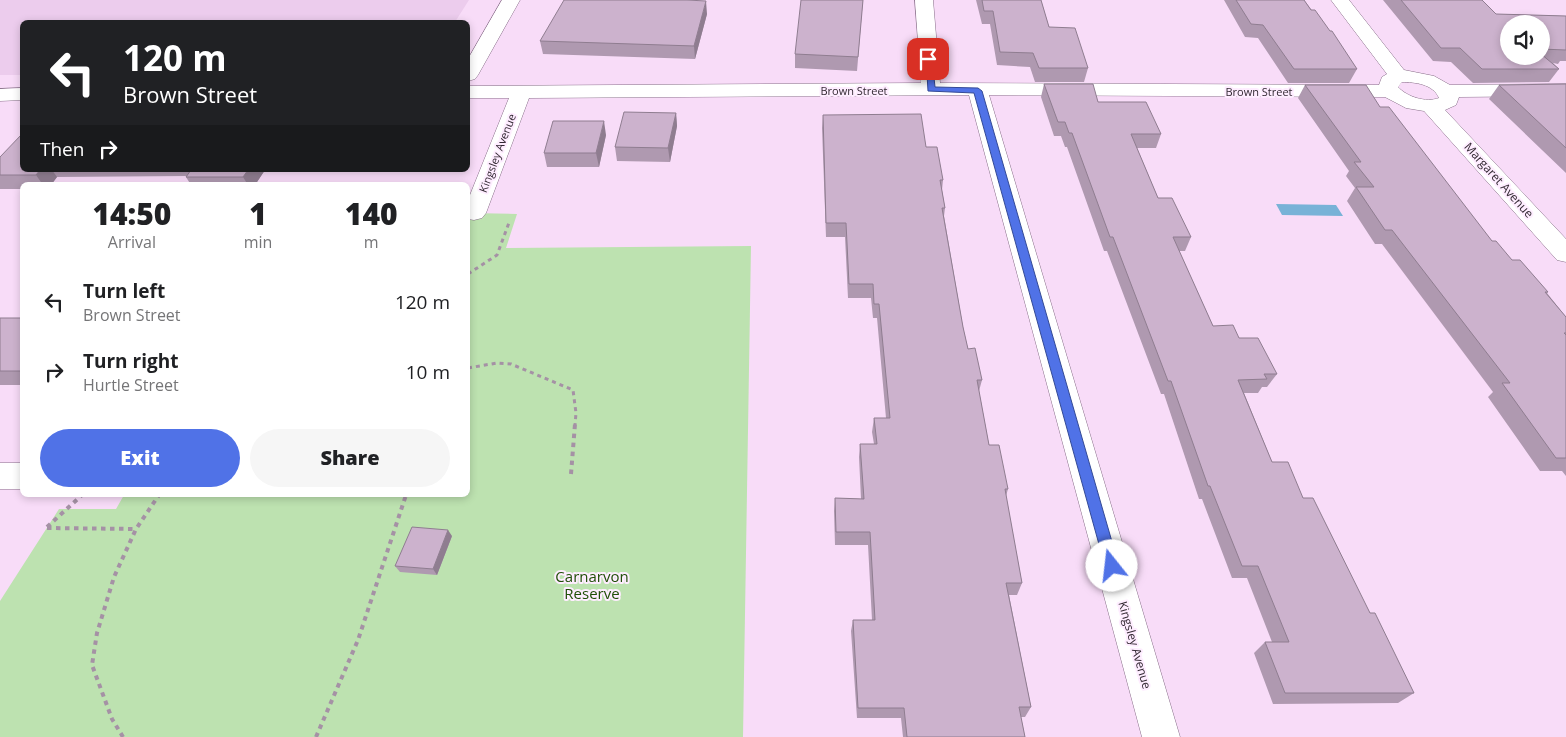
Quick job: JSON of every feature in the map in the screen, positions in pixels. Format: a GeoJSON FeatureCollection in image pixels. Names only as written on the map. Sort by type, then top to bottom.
{"type":"FeatureCollection","features":[{"type":"Feature","properties":{"kind":"street"},"geometry":{"type":"LineString","coordinates":[[470,72],[511,0]]}},
{"type":"Feature","properties":{"kind":"street"},"geometry":{"type":"LineString","coordinates":[[924,0],[931,89]]}},
{"type":"Feature","properties":{"kind":"street"},"geometry":{"type":"LineString","coordinates":[[1340,0],[1403,100],[1430,106],[1444,104],[1449,101],[1450,96],[1446,91]]}},
{"type":"Feature","properties":{"kind":"street","name":"Brown Street"},"geometry":{"type":"LineString","coordinates":[[470,92],[931,89],[978,91],[1394,84],[1413,77],[1429,80],[1446,91]]}},
{"type":"Feature","properties":{"kind":"street"},"geometry":{"type":"LineString","coordinates":[[1446,91],[1566,90]]}},
{"type":"Feature","properties":{"kind":"street","name":"Kingsley Avenue"},"geometry":{"type":"LineString","coordinates":[[978,91],[1161,737]]}},
{"type":"Feature","properties":{"kind":"street","name":"Kingsley Avenue"},"geometry":{"type":"LineString","coordinates":[[474,213],[521,92]]}},
{"type":"Feature","properties":{"kind":"street"},"geometry":{"type":"LineString","coordinates":[[0,95],[20,94]]}},
{"type":"Feature","properties":{"kind":"street","name":"Margaret Avenue"},"geometry":{"type":"LineString","coordinates":[[1430,106],[1566,254]]}},
{"type":"Feature","properties":{"kind":"street"},"geometry":{"type":"LineString","coordinates":[[0,476],[20,476]]}},
{"type":"Feature","properties":{"kind":"path"},"geometry":{"type":"LineString","coordinates":[[470,273],[497,255],[512,214]]}},
{"type":"Feature","properties":{"kind":"path"},"geometry":{"type":"LineString","coordinates":[[470,368],[496,363],[511,364],[573,390],[576,413],[570,474]]}},
{"type":"Feature","properties":{"kind":"path"},"geometry":{"type":"LineString","coordinates":[[80,497],[47,528],[136,530]]}},
{"type":"Feature","properties":{"kind":"path"},"geometry":{"type":"LineString","coordinates":[[122,737],[112,719],[92,665],[97,633],[114,576],[136,530],[158,497]]}},
{"type":"Feature","properties":{"kind":"path"},"geometry":{"type":"LineString","coordinates":[[316,737],[358,640],[405,497]]}},
{"type":"Feature","properties":{"kind":"shaded area"},"geometry":{"type":"Polygon","coordinates":[[[0,0],[469,0],[456,20],[20,20],[20,75],[0,75],[0,0]]]}},
{"type":"Feature","properties":{"kind":"green space","name":"Carnarvon Reserve"},"geometry":{"type":"Polygon","coordinates":[[[470,213],[517,214],[506,248],[751,246],[743,737],[0,737],[0,601],[59,509],[116,509],[123,497],[470,497],[470,213]]]}},
{"type":"Feature","properties":{"kind":"water"},"geometry":{"type":"Polygon","coordinates":[[[1276,204],[1336,205],[1343,216],[1282,215],[1276,204]]]}},
{"type":"Feature","properties":{"kind":"building"},"geometry":{"type":"Polygon","coordinates":[[[564,0],[706,1],[694,46],[540,41],[564,0]]]}},
{"type":"Feature","properties":{"kind":"building"},"geometry":{"type":"Polygon","coordinates":[[[801,0],[863,0],[858,57],[795,54],[801,0]]]}},
{"type":"Feature","properties":{"kind":"building"},"geometry":{"type":"Polygon","coordinates":[[[982,0],[1041,0],[1049,27],[1075,28],[1088,68],[1039,68],[1033,53],[1000,52],[993,11],[984,11],[982,0]]]}},
{"type":"Feature","properties":{"kind":"building"},"geometry":{"type":"Polygon","coordinates":[[[1236,0],[1304,0],[1311,10],[1315,10],[1330,31],[1332,31],[1357,69],[1294,69],[1263,25],[1251,24],[1236,0]]]}},
{"type":"Feature","properties":{"kind":"building"},"geometry":{"type":"Polygon","coordinates":[[[1401,0],[1482,0],[1496,14],[1531,15],[1500,15],[1500,65],[1550,65],[1550,62],[1559,69],[1482,69],[1460,48],[1441,48],[1401,0]]]}},
{"type":"Feature","properties":{"kind":"building"},"geometry":{"type":"Polygon","coordinates":[[[1550,16],[1566,16],[1566,50],[1550,49],[1550,16]]]}},
{"type":"Feature","properties":{"kind":"building"},"geometry":{"type":"Polygon","coordinates":[[[1044,84],[1093,84],[1098,102],[1146,102],[1161,134],[1131,134],[1158,198],[1172,198],[1191,237],[1173,237],[1213,326],[1233,325],[1239,338],[1258,338],[1277,374],[1264,374],[1267,379],[1238,380],[1272,462],[1288,462],[1303,498],[1313,498],[1370,613],[1375,613],[1414,693],[1285,693],[1265,642],[1289,642],[1258,566],[1242,566],[1210,486],[1208,486],[1171,381],[1168,381],[1113,237],[1110,237],[1072,133],[1069,133],[1065,122],[1058,122],[1044,84]]]}},
{"type":"Feature","properties":{"kind":"building"},"geometry":{"type":"Polygon","coordinates":[[[1566,84],[1566,148],[1499,85],[1566,84]]]}},
{"type":"Feature","properties":{"kind":"building"},"geometry":{"type":"Polygon","coordinates":[[[1305,85],[1366,85],[1380,107],[1389,107],[1492,241],[1496,241],[1512,260],[1520,260],[1548,292],[1545,292],[1566,317],[1566,333],[1564,333],[1566,335],[1566,458],[1556,458],[1502,383],[1510,383],[1392,230],[1385,230],[1356,187],[1374,187],[1354,162],[1361,162],[1305,85]]]}},
{"type":"Feature","properties":{"kind":"building"},"geometry":{"type":"Polygon","coordinates":[[[624,112],[676,113],[668,148],[615,147],[624,112]]]}},
{"type":"Feature","properties":{"kind":"building"},"geometry":{"type":"Polygon","coordinates":[[[921,114],[926,147],[937,147],[943,180],[940,180],[945,208],[942,208],[968,349],[975,348],[982,380],[977,380],[989,445],[999,445],[1008,489],[1005,489],[1022,583],[1006,583],[1031,707],[1019,707],[1025,737],[907,737],[904,708],[858,708],[853,620],[875,620],[870,532],[836,532],[835,498],[864,499],[860,444],[877,444],[874,418],[890,418],[879,304],[874,304],[873,284],[849,284],[846,223],[826,223],[823,115],[921,114]]]}},
{"type":"Feature","properties":{"kind":"building"},"geometry":{"type":"Polygon","coordinates":[[[553,121],[604,121],[596,153],[544,153],[553,121]]]}},
{"type":"Feature","properties":{"kind":"building"},"geometry":{"type":"Polygon","coordinates":[[[20,136],[20,172],[38,172],[36,175],[0,175],[0,157],[20,136]]]}},
{"type":"Feature","properties":{"kind":"building"},"geometry":{"type":"Polygon","coordinates":[[[190,172],[247,172],[243,177],[186,177],[190,172]]]}},
{"type":"Feature","properties":{"kind":"building"},"geometry":{"type":"Polygon","coordinates":[[[0,318],[20,318],[20,371],[0,371],[0,318]]]}},
{"type":"Feature","properties":{"kind":"building"},"geometry":{"type":"Polygon","coordinates":[[[412,527],[448,530],[433,569],[395,566],[412,527]]]}},
{"type":"Feature","properties":{"kind":"route"},"geometry":{"type":"LineString","coordinates":[[928,59],[931,89],[978,91],[1112,566]]}}]}
